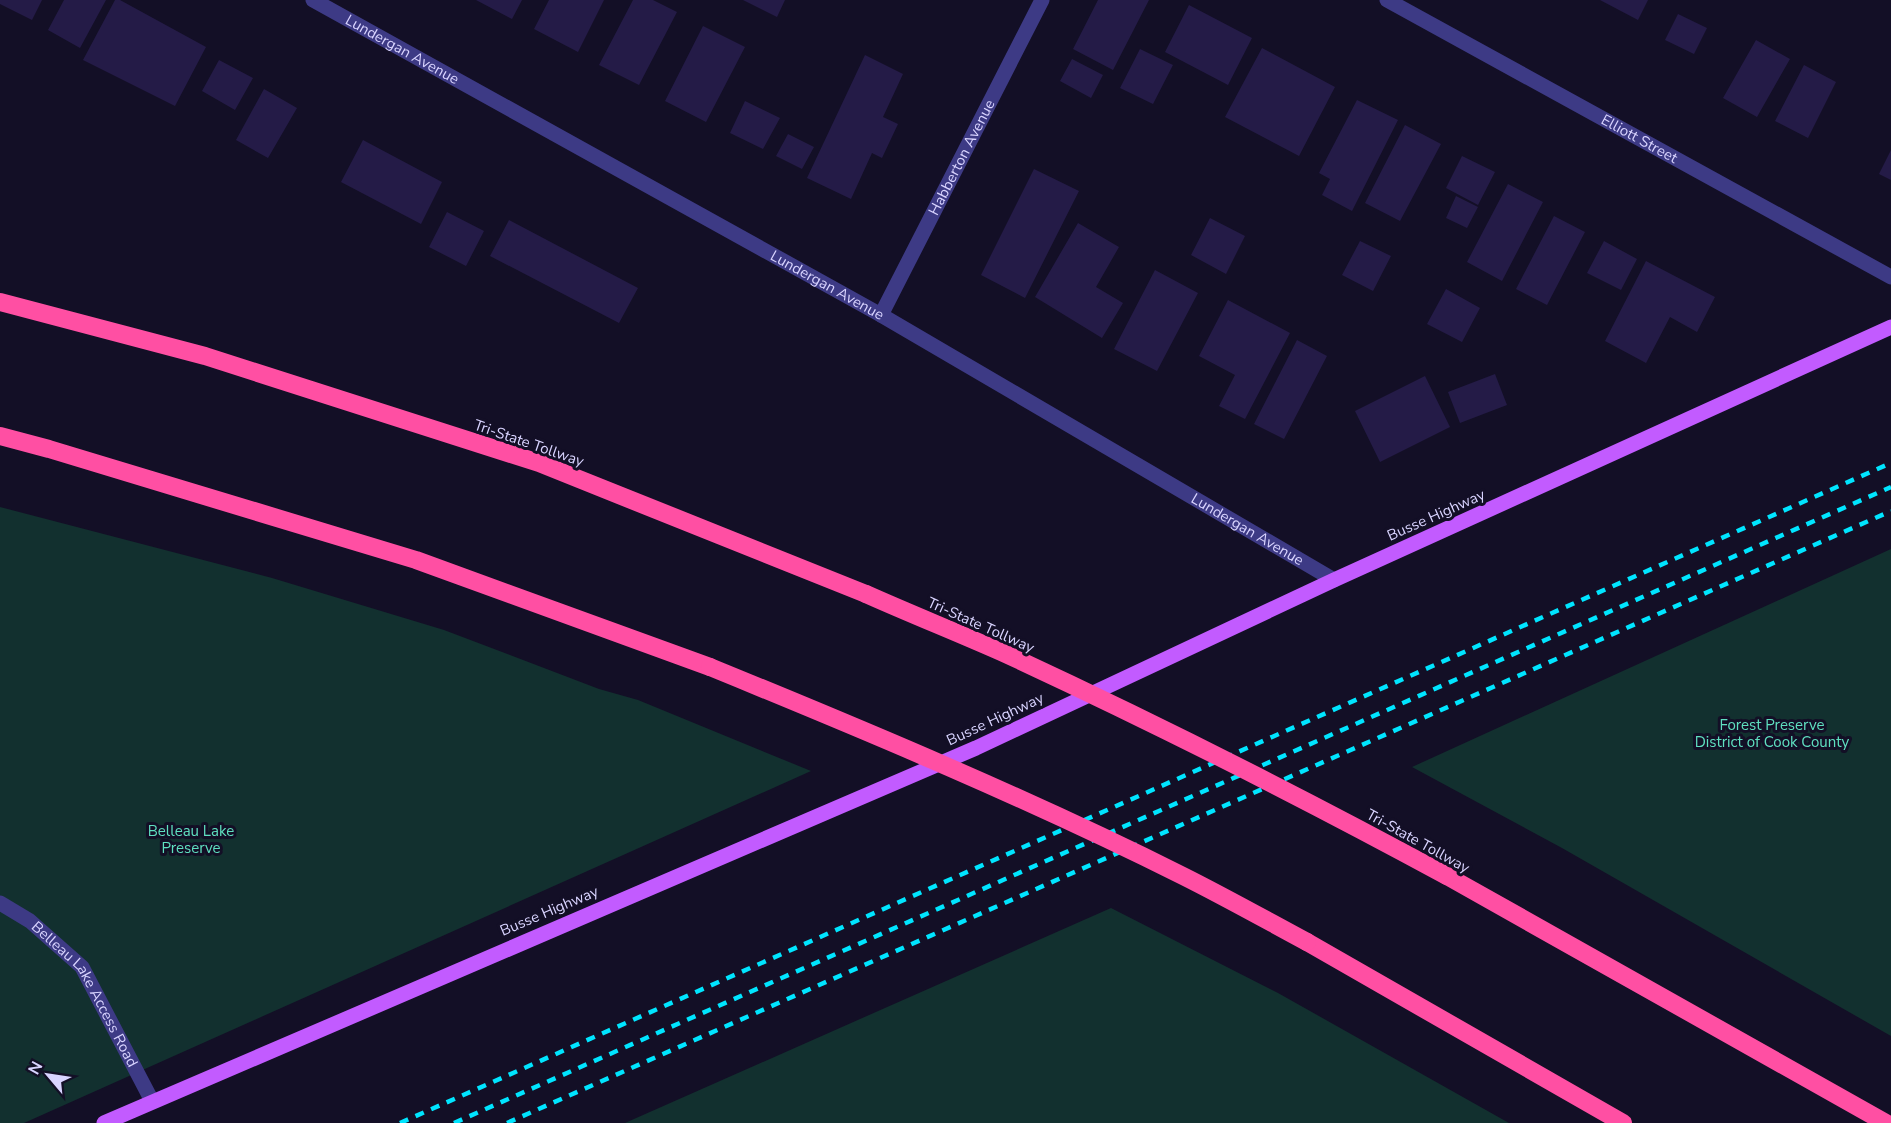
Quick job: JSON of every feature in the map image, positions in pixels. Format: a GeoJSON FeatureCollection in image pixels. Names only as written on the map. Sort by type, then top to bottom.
{"type":"FeatureCollection","features":[{"type":"Feature","properties":{"kind":"highway","name":"Tri-State Tollway"},"geometry":{"type":"LineString","coordinates":[[0,302],[205,356],[539,463],[866,594],[1007,655],[1324,810],[1447,876],[1886,1123]]}},
{"type":"Feature","properties":{"kind":"highway"},"geometry":{"type":"LineString","coordinates":[[0,436],[416,560],[710,667],[848,723],[1183,876],[1307,942],[1623,1123]]}},
{"type":"Feature","properties":{"kind":"main road","name":"Busse Highway"},"geometry":{"type":"LineString","coordinates":[[104,1123],[976,748],[1334,580],[1891,327]]}},
{"type":"Feature","properties":{"kind":"street","name":"Lundergan Avenue"},"geometry":{"type":"LineString","coordinates":[[313,0],[881,315],[1334,580]]}},
{"type":"Feature","properties":{"kind":"street","name":"Habberton Avenue"},"geometry":{"type":"LineString","coordinates":[[881,315],[1042,0]]}},
{"type":"Feature","properties":{"kind":"street","name":"Elliott Street"},"geometry":{"type":"LineString","coordinates":[[1387,0],[1891,277]]}},
{"type":"Feature","properties":{"kind":"street","name":"Belleau Lake Access Road"},"geometry":{"type":"LineString","coordinates":[[0,903],[30,921],[82,967],[152,1101]]}},
{"type":"Feature","properties":{"kind":"green space","name":"Belleau Lake Preserve"},"geometry":{"type":"Polygon","coordinates":[[[0,507],[272,578],[444,630],[599,689],[638,700],[811,771],[24,1123],[0,1123],[0,507]]]}},
{"type":"Feature","properties":{"kind":"green space","name":"Forest Preserve District of Cook County"},"geometry":{"type":"Polygon","coordinates":[[[1891,549],[1891,1036],[1562,848],[1412,767],[1891,549]]]}},
{"type":"Feature","properties":{"kind":"green space"},"geometry":{"type":"Polygon","coordinates":[[[1111,908],[1278,993],[1509,1123],[625,1123],[1111,908]]]}},
{"type":"Feature","properties":{"kind":"building"},"geometry":{"type":"Polygon","coordinates":[[[0,0],[42,0],[32,20],[0,4],[0,0]]]}},
{"type":"Feature","properties":{"kind":"building"},"geometry":{"type":"Polygon","coordinates":[[[64,0],[106,0],[80,48],[48,30],[64,0]]]}},
{"type":"Feature","properties":{"kind":"building"},"geometry":{"type":"Polygon","coordinates":[[[115,0],[120,0],[206,47],[175,106],[83,60],[115,0]]]}},
{"type":"Feature","properties":{"kind":"building"},"geometry":{"type":"Polygon","coordinates":[[[476,0],[522,0],[512,19],[476,0]]]}},
{"type":"Feature","properties":{"kind":"building"},"geometry":{"type":"Polygon","coordinates":[[[549,0],[604,0],[578,52],[534,29],[549,0]]]}},
{"type":"Feature","properties":{"kind":"building"},"geometry":{"type":"Polygon","coordinates":[[[633,0],[653,0],[677,12],[639,85],[599,65],[633,0]]]}},
{"type":"Feature","properties":{"kind":"building"},"geometry":{"type":"Polygon","coordinates":[[[743,0],[785,0],[777,17],[743,0]]]}},
{"type":"Feature","properties":{"kind":"building"},"geometry":{"type":"Polygon","coordinates":[[[1098,0],[1149,0],[1113,70],[1073,49],[1098,0]]]}},
{"type":"Feature","properties":{"kind":"building"},"geometry":{"type":"Polygon","coordinates":[[[1600,0],[1648,0],[1638,20],[1600,0]]]}},
{"type":"Feature","properties":{"kind":"building"},"geometry":{"type":"Polygon","coordinates":[[[1189,5],[1252,38],[1228,85],[1165,52],[1189,5]]]}},
{"type":"Feature","properties":{"kind":"building"},"geometry":{"type":"Polygon","coordinates":[[[1678,14],[1707,28],[1694,54],[1665,40],[1678,14]]]}},
{"type":"Feature","properties":{"kind":"building"},"geometry":{"type":"Polygon","coordinates":[[[703,26],[745,47],[706,122],[665,101],[703,26]]]}},
{"type":"Feature","properties":{"kind":"building"},"geometry":{"type":"Polygon","coordinates":[[[1756,40],[1790,59],[1757,117],[1723,98],[1756,40]]]}},
{"type":"Feature","properties":{"kind":"building"},"geometry":{"type":"Polygon","coordinates":[[[1262,48],[1335,87],[1299,156],[1225,117],[1262,48]]]}},
{"type":"Feature","properties":{"kind":"building"},"geometry":{"type":"Polygon","coordinates":[[[1140,49],[1173,65],[1153,104],[1120,88],[1140,49]]]}},
{"type":"Feature","properties":{"kind":"building"},"geometry":{"type":"Polygon","coordinates":[[[865,55],[903,74],[883,117],[898,124],[882,158],[872,153],[851,199],[807,178],[865,55]]]}},
{"type":"Feature","properties":{"kind":"building"},"geometry":{"type":"Polygon","coordinates":[[[1072,59],[1103,75],[1091,98],[1060,81],[1072,59]]]}},
{"type":"Feature","properties":{"kind":"building"},"geometry":{"type":"Polygon","coordinates":[[[219,60],[253,78],[235,110],[202,91],[219,60]]]}},
{"type":"Feature","properties":{"kind":"building"},"geometry":{"type":"Polygon","coordinates":[[[1804,65],[1836,82],[1808,138],[1775,121],[1804,65]]]}},
{"type":"Feature","properties":{"kind":"building"},"geometry":{"type":"Polygon","coordinates":[[[264,89],[297,108],[268,158],[236,140],[264,89]]]}},
{"type":"Feature","properties":{"kind":"building"},"geometry":{"type":"Polygon","coordinates":[[[1357,100],[1398,120],[1352,211],[1322,195],[1330,179],[1319,173],[1357,100]]]}},
{"type":"Feature","properties":{"kind":"building"},"geometry":{"type":"Polygon","coordinates":[[[745,101],[780,118],[763,149],[730,133],[745,101]]]}},
{"type":"Feature","properties":{"kind":"building"},"geometry":{"type":"Polygon","coordinates":[[[1405,125],[1441,144],[1400,221],[1365,203],[1405,125]]]}},
{"type":"Feature","properties":{"kind":"building"},"geometry":{"type":"Polygon","coordinates":[[[788,134],[814,147],[802,169],[776,156],[788,134]]]}},
{"type":"Feature","properties":{"kind":"building"},"geometry":{"type":"Polygon","coordinates":[[[363,140],[442,182],[421,224],[341,182],[363,140]]]}},
{"type":"Feature","properties":{"kind":"building"},"geometry":{"type":"Polygon","coordinates":[[[1891,150],[1891,180],[1879,174],[1891,150]]]}},
{"type":"Feature","properties":{"kind":"building"},"geometry":{"type":"Polygon","coordinates":[[[1462,156],[1495,172],[1478,205],[1446,188],[1462,156]]]}},
{"type":"Feature","properties":{"kind":"building"},"geometry":{"type":"Polygon","coordinates":[[[1034,169],[1079,191],[1025,298],[981,275],[1034,169]]]}},
{"type":"Feature","properties":{"kind":"building"},"geometry":{"type":"Polygon","coordinates":[[[1508,184],[1543,202],[1502,281],[1467,262],[1508,184]]]}},
{"type":"Feature","properties":{"kind":"building"},"geometry":{"type":"Polygon","coordinates":[[[1456,196],[1478,207],[1467,228],[1446,218],[1456,196]]]}},
{"type":"Feature","properties":{"kind":"building"},"geometry":{"type":"Polygon","coordinates":[[[447,212],[484,231],[466,266],[429,247],[447,212]]]}},
{"type":"Feature","properties":{"kind":"building"},"geometry":{"type":"Polygon","coordinates":[[[1554,216],[1585,232],[1547,305],[1516,289],[1554,216]]]}},
{"type":"Feature","properties":{"kind":"building"},"geometry":{"type":"Polygon","coordinates":[[[1210,218],[1245,236],[1226,274],[1191,255],[1210,218]]]}},
{"type":"Feature","properties":{"kind":"building"},"geometry":{"type":"Polygon","coordinates":[[[509,220],[638,288],[619,323],[490,256],[509,220]]]}},
{"type":"Feature","properties":{"kind":"building"},"geometry":{"type":"Polygon","coordinates":[[[1078,223],[1119,247],[1096,287],[1123,303],[1102,338],[1035,297],[1078,223]]]}},
{"type":"Feature","properties":{"kind":"building"},"geometry":{"type":"Polygon","coordinates":[[[1360,241],[1391,256],[1373,291],[1342,275],[1360,241]]]}},
{"type":"Feature","properties":{"kind":"building"},"geometry":{"type":"Polygon","coordinates":[[[1604,241],[1637,259],[1621,290],[1587,273],[1604,241]]]}},
{"type":"Feature","properties":{"kind":"building"},"geometry":{"type":"Polygon","coordinates":[[[1646,261],[1715,297],[1697,332],[1670,317],[1646,363],[1605,341],[1646,261]]]}},
{"type":"Feature","properties":{"kind":"building"},"geometry":{"type":"Polygon","coordinates":[[[1155,270],[1198,293],[1157,371],[1114,349],[1155,270]]]}},
{"type":"Feature","properties":{"kind":"building"},"geometry":{"type":"Polygon","coordinates":[[[1446,289],[1480,308],[1462,342],[1427,324],[1446,289]]]}},
{"type":"Feature","properties":{"kind":"building"},"geometry":{"type":"Polygon","coordinates":[[[1228,300],[1290,333],[1245,419],[1219,406],[1235,375],[1199,356],[1228,300]]]}},
{"type":"Feature","properties":{"kind":"building"},"geometry":{"type":"Polygon","coordinates":[[[1297,340],[1327,356],[1284,439],[1254,424],[1297,340]]]}},
{"type":"Feature","properties":{"kind":"building"},"geometry":{"type":"Polygon","coordinates":[[[1495,374],[1507,405],[1460,423],[1448,392],[1495,374]]]}},
{"type":"Feature","properties":{"kind":"building"},"geometry":{"type":"Polygon","coordinates":[[[1425,376],[1450,427],[1380,462],[1355,411],[1425,376]]]}},
{"type":"Feature","properties":{"kind":"railway"},"geometry":{"type":"LineString","coordinates":[[400,1123],[1891,463]]}},
{"type":"Feature","properties":{"kind":"railway"},"geometry":{"type":"LineString","coordinates":[[454,1123],[1891,487]]}},
{"type":"Feature","properties":{"kind":"railway"},"geometry":{"type":"LineString","coordinates":[[507,1123],[1891,511]]}}]}
